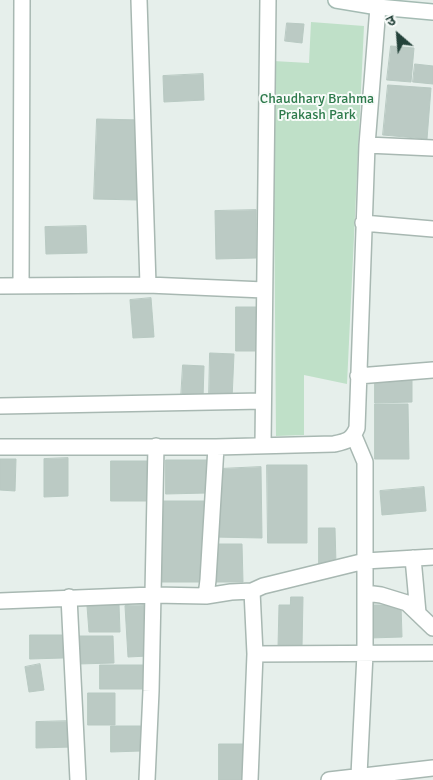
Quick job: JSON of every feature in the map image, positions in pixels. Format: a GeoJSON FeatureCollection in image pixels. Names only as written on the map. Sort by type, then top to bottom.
{"type":"FeatureCollection","features":[{"type":"Feature","properties":{"kind":"street"},"geometry":{"type":"LineString","coordinates":[[21,286],[22,0]]}},
{"type":"Feature","properties":{"kind":"street"},"geometry":{"type":"LineString","coordinates":[[140,0],[148,286]]}},
{"type":"Feature","properties":{"kind":"street"},"geometry":{"type":"LineString","coordinates":[[263,445],[268,0]]}},
{"type":"Feature","properties":{"kind":"street"},"geometry":{"type":"LineString","coordinates":[[336,0],[378,7],[433,12]]}},
{"type":"Feature","properties":{"kind":"street"},"geometry":{"type":"LineString","coordinates":[[0,447],[216,447],[334,444],[346,441],[354,436],[357,428],[366,145],[378,7]]}},
{"type":"Feature","properties":{"kind":"street"},"geometry":{"type":"LineString","coordinates":[[366,145],[433,148]]}},
{"type":"Feature","properties":{"kind":"street"},"geometry":{"type":"LineString","coordinates":[[363,223],[433,229]]}},
{"type":"Feature","properties":{"kind":"street"},"geometry":{"type":"LineString","coordinates":[[0,286],[148,286],[264,290]]}},
{"type":"Feature","properties":{"kind":"street"},"geometry":{"type":"LineString","coordinates":[[358,376],[433,370]]}},
{"type":"Feature","properties":{"kind":"street"},"geometry":{"type":"LineString","coordinates":[[0,406],[263,401]]}},
{"type":"Feature","properties":{"kind":"street"},"geometry":{"type":"LineString","coordinates":[[354,436],[365,462],[365,654],[359,775]]}},
{"type":"Feature","properties":{"kind":"street"},"geometry":{"type":"LineString","coordinates":[[147,780],[151,690],[156,446]]}},
{"type":"Feature","properties":{"kind":"street"},"geometry":{"type":"LineString","coordinates":[[206,596],[216,447]]}},
{"type":"Feature","properties":{"kind":"street"},"geometry":{"type":"LineString","coordinates":[[0,601],[153,595],[206,596],[252,591],[263,586],[365,561],[433,557]]}},
{"type":"Feature","properties":{"kind":"street"},"geometry":{"type":"LineString","coordinates":[[413,558],[418,613]]}},
{"type":"Feature","properties":{"kind":"street"},"geometry":{"type":"LineString","coordinates":[[250,780],[255,654],[252,591]]}},
{"type":"Feature","properties":{"kind":"street"},"geometry":{"type":"LineString","coordinates":[[365,593],[381,595],[407,603],[433,628]]}},
{"type":"Feature","properties":{"kind":"street"},"geometry":{"type":"LineString","coordinates":[[69,598],[78,780]]}},
{"type":"Feature","properties":{"kind":"street"},"geometry":{"type":"LineString","coordinates":[[255,654],[433,653]]}},
{"type":"Feature","properties":{"kind":"street"},"geometry":{"type":"LineString","coordinates":[[329,780],[359,775],[433,768]]}},
{"type":"Feature","properties":{"kind":"green space","name":"Chaudhary Brahma Prakash Park"},"geometry":{"type":"Polygon","coordinates":[[[311,22],[364,26],[347,384],[304,375],[304,435],[276,436],[273,61],[309,63],[311,22]]]}},
{"type":"Feature","properties":{"kind":"building"},"geometry":{"type":"Polygon","coordinates":[[[287,23],[304,24],[302,43],[285,41],[287,23]]]}},
{"type":"Feature","properties":{"kind":"building"},"geometry":{"type":"Polygon","coordinates":[[[391,46],[414,48],[411,82],[387,80],[391,46]]]}},
{"type":"Feature","properties":{"kind":"building"},"geometry":{"type":"Polygon","coordinates":[[[415,64],[433,66],[433,84],[413,82],[415,64]]]}},
{"type":"Feature","properties":{"kind":"building"},"geometry":{"type":"Polygon","coordinates":[[[203,74],[204,100],[164,102],[163,76],[203,74]]]}},
{"type":"Feature","properties":{"kind":"building"},"geometry":{"type":"Polygon","coordinates":[[[388,85],[431,88],[427,139],[383,135],[388,85]]]}},
{"type":"Feature","properties":{"kind":"building"},"geometry":{"type":"Polygon","coordinates":[[[97,119],[141,120],[138,200],[94,199],[97,119]]]}},
{"type":"Feature","properties":{"kind":"building"},"geometry":{"type":"Polygon","coordinates":[[[256,210],[256,258],[216,259],[215,211],[256,210]]]}},
{"type":"Feature","properties":{"kind":"building"},"geometry":{"type":"Polygon","coordinates":[[[86,226],[87,253],[46,254],[45,227],[86,226]]]}},
{"type":"Feature","properties":{"kind":"building"},"geometry":{"type":"Polygon","coordinates":[[[151,298],[154,337],[133,338],[130,300],[151,298]]]}},
{"type":"Feature","properties":{"kind":"building"},"geometry":{"type":"Polygon","coordinates":[[[236,307],[263,307],[264,351],[236,351],[236,307]]]}},
{"type":"Feature","properties":{"kind":"building"},"geometry":{"type":"Polygon","coordinates":[[[210,353],[234,354],[232,399],[209,398],[210,353]]]}},
{"type":"Feature","properties":{"kind":"building"},"geometry":{"type":"Polygon","coordinates":[[[183,365],[204,366],[203,399],[181,399],[183,365]]]}},
{"type":"Feature","properties":{"kind":"building"},"geometry":{"type":"Polygon","coordinates":[[[375,375],[412,375],[412,402],[375,403],[375,375]]]}},
{"type":"Feature","properties":{"kind":"building"},"geometry":{"type":"Polygon","coordinates":[[[375,404],[408,404],[409,459],[375,459],[375,404]]]}},
{"type":"Feature","properties":{"kind":"building"},"geometry":{"type":"Polygon","coordinates":[[[68,458],[68,496],[44,497],[44,459],[68,458]]]}},
{"type":"Feature","properties":{"kind":"building"},"geometry":{"type":"Polygon","coordinates":[[[0,459],[16,459],[15,491],[0,490],[0,459]]]}},
{"type":"Feature","properties":{"kind":"building"},"geometry":{"type":"Polygon","coordinates":[[[166,460],[207,460],[207,493],[166,494],[166,460]]]}},
{"type":"Feature","properties":{"kind":"building"},"geometry":{"type":"Polygon","coordinates":[[[111,461],[149,461],[149,501],[111,501],[111,461]]]}},
{"type":"Feature","properties":{"kind":"building"},"geometry":{"type":"Polygon","coordinates":[[[267,465],[307,465],[307,543],[268,543],[267,465]]]}},
{"type":"Feature","properties":{"kind":"building"},"geometry":{"type":"Polygon","coordinates":[[[261,467],[262,538],[214,537],[219,469],[261,467]]]}},
{"type":"Feature","properties":{"kind":"building"},"geometry":{"type":"Polygon","coordinates":[[[424,487],[426,511],[382,515],[380,491],[424,487]]]}},
{"type":"Feature","properties":{"kind":"building"},"geometry":{"type":"Polygon","coordinates":[[[160,501],[205,501],[205,582],[161,582],[160,501]]]}},
{"type":"Feature","properties":{"kind":"building"},"geometry":{"type":"Polygon","coordinates":[[[319,528],[335,528],[336,564],[319,565],[319,528]]]}},
{"type":"Feature","properties":{"kind":"building"},"geometry":{"type":"Polygon","coordinates":[[[211,544],[242,544],[243,582],[211,582],[211,544]]]}},
{"type":"Feature","properties":{"kind":"building"},"geometry":{"type":"Polygon","coordinates":[[[291,597],[303,597],[302,647],[278,647],[279,605],[290,605],[291,597]]]}},
{"type":"Feature","properties":{"kind":"building"},"geometry":{"type":"Polygon","coordinates":[[[119,604],[120,632],[89,632],[87,606],[119,604]]]}},
{"type":"Feature","properties":{"kind":"building"},"geometry":{"type":"Polygon","coordinates":[[[145,605],[148,656],[128,657],[125,606],[145,605]]]}},
{"type":"Feature","properties":{"kind":"building"},"geometry":{"type":"Polygon","coordinates":[[[369,605],[401,605],[402,637],[370,638],[369,605]]]}},
{"type":"Feature","properties":{"kind":"building"},"geometry":{"type":"Polygon","coordinates":[[[30,635],[63,635],[63,658],[30,659],[30,635]]]}},
{"type":"Feature","properties":{"kind":"building"},"geometry":{"type":"Polygon","coordinates":[[[78,636],[113,636],[114,663],[78,664],[78,636]]]}},
{"type":"Feature","properties":{"kind":"building"},"geometry":{"type":"Polygon","coordinates":[[[40,664],[44,690],[29,692],[25,667],[40,664]]]}},
{"type":"Feature","properties":{"kind":"building"},"geometry":{"type":"Polygon","coordinates":[[[100,665],[146,665],[146,689],[100,689],[100,665]]]}},
{"type":"Feature","properties":{"kind":"building"},"geometry":{"type":"Polygon","coordinates":[[[88,693],[115,693],[115,725],[88,725],[88,693]]]}},
{"type":"Feature","properties":{"kind":"building"},"geometry":{"type":"Polygon","coordinates":[[[72,721],[72,747],[36,748],[36,722],[72,721]]]}},
{"type":"Feature","properties":{"kind":"building"},"geometry":{"type":"Polygon","coordinates":[[[111,726],[141,726],[141,751],[111,752],[111,726]]]}},
{"type":"Feature","properties":{"kind":"building"},"geometry":{"type":"Polygon","coordinates":[[[219,744],[247,744],[246,780],[219,780],[219,744]]]}}]}
